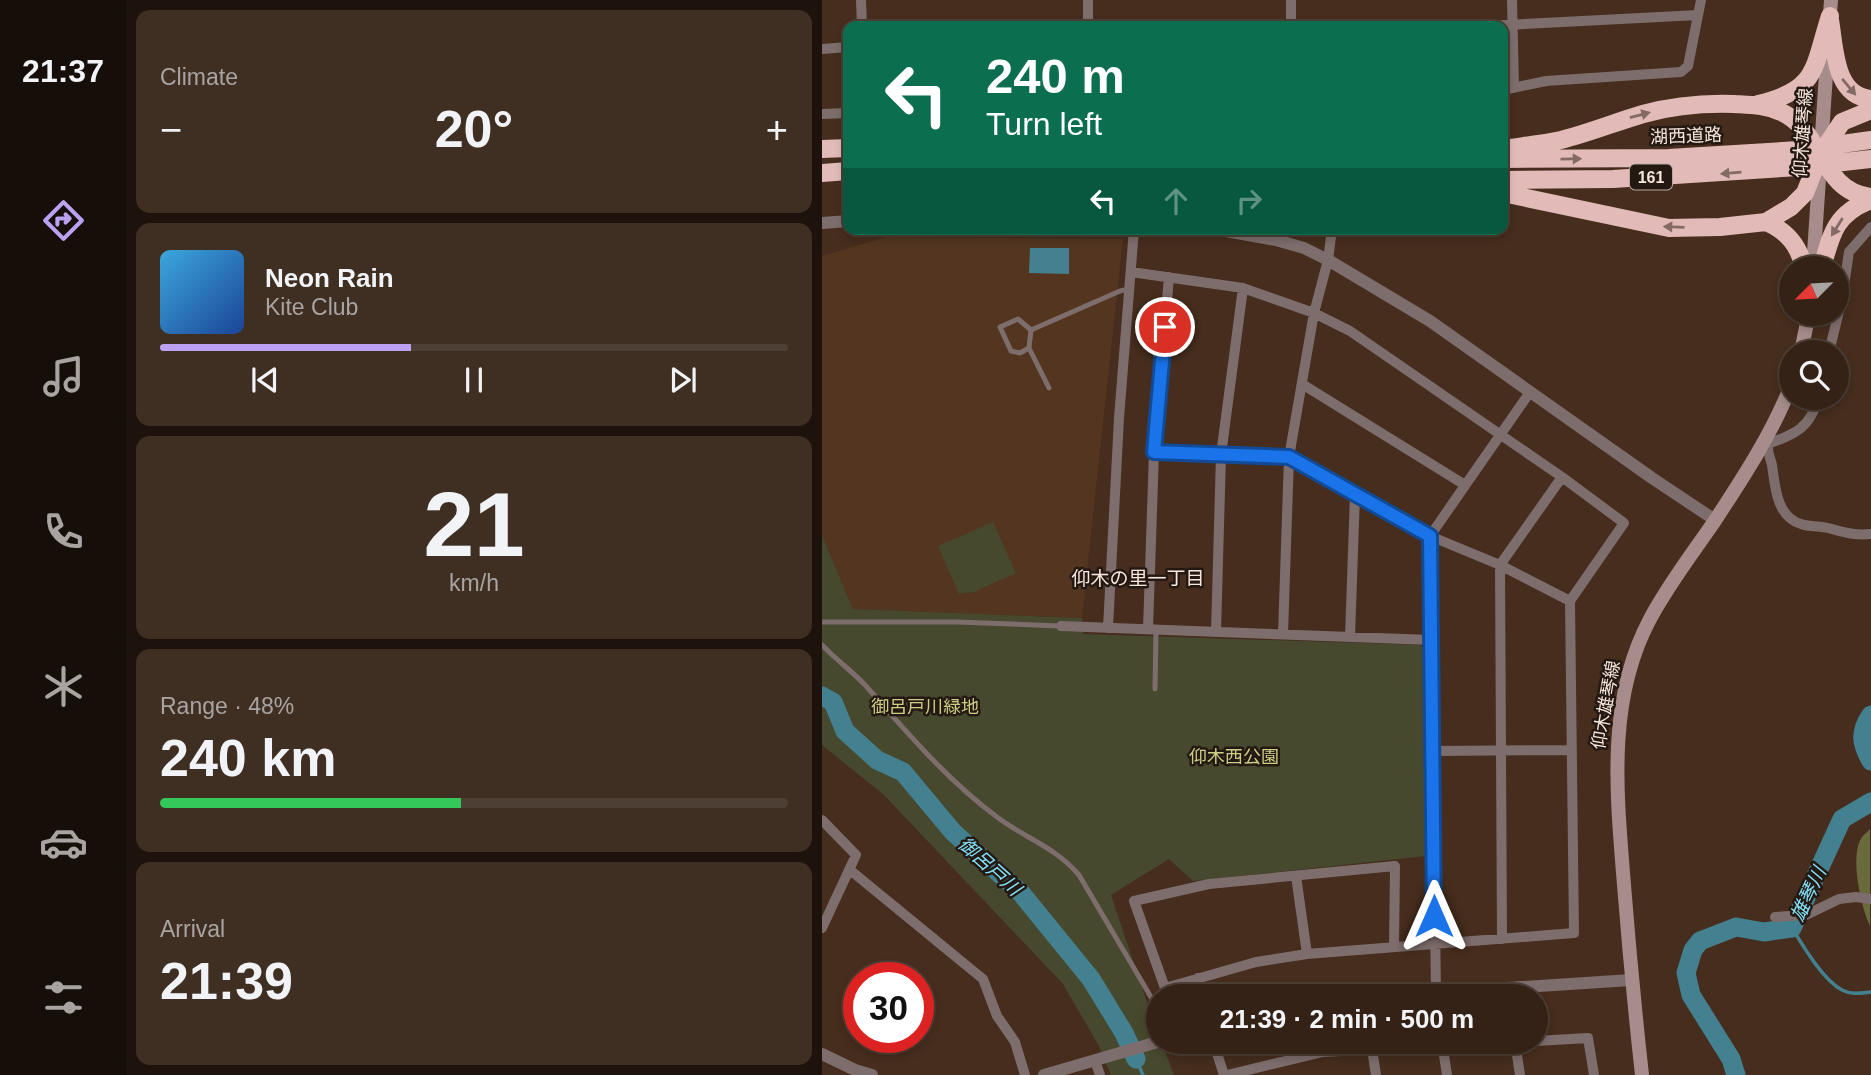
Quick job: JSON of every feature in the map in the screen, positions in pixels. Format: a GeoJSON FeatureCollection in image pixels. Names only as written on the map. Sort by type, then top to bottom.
{"type":"FeatureCollection","features":[{"type":"Feature","properties":{"kind":"highway"},"geometry":{"type":"LineString","coordinates":[[1830,8],[1837,62],[1845,86],[1852,94],[1870,99]]}},
{"type":"Feature","properties":{"kind":"highway"},"geometry":{"type":"LineString","coordinates":[[1755,105],[1787,96],[1807,81],[1830,8]]}},
{"type":"Feature","properties":{"kind":"highway"},"geometry":{"type":"LineString","coordinates":[[1508,148],[1562,140],[1660,111],[1715,103],[1755,105],[1784,113],[1794,120],[1806,131],[1833,177],[1844,188],[1870,198]]}},
{"type":"Feature","properties":{"kind":"highway"},"geometry":{"type":"LineString","coordinates":[[1508,194],[1669,228],[1720,227],[1766,222],[1786,211],[1801,198],[1809,187],[1820,155],[1842,122],[1870,110]]}},
{"type":"Feature","properties":{"kind":"highway","name":"湖西道路"},"geometry":{"type":"LineString","coordinates":[[1508,180],[1613,179],[1799,159],[1870,140]]}},
{"type":"Feature","properties":{"kind":"highway"},"geometry":{"type":"LineString","coordinates":[[822,149],[843,148]]}},
{"type":"Feature","properties":{"kind":"highway","name":"湖西道路"},"geometry":{"type":"LineString","coordinates":[[1508,159],[1870,159]]}},
{"type":"Feature","properties":{"kind":"highway"},"geometry":{"type":"LineString","coordinates":[[822,173],[843,171]]}},
{"type":"Feature","properties":{"kind":"highway"},"geometry":{"type":"LineString","coordinates":[[1825,256],[1837,223],[1849,211],[1870,198]]}},
{"type":"Feature","properties":{"kind":"highway"},"geometry":{"type":"LineString","coordinates":[[1766,222],[1780,229],[1793,241],[1800,256]]}},
{"type":"Feature","properties":{"kind":"main road","name":"仰木雄琴線"},"geometry":{"type":"LineString","coordinates":[[1814,256],[1830,8]]}},
{"type":"Feature","properties":{"kind":"main road","name":"仰木雄琴線"},"geometry":{"type":"LineString","coordinates":[[1642,1075],[1631,980],[1616,760],[1619,720],[1636,649],[1649,621],[1667,589],[1766,443],[1781,410]]}},
{"type":"Feature","properties":{"kind":"street"},"geometry":{"type":"LineString","coordinates":[[861,0],[862,21]]}},
{"type":"Feature","properties":{"kind":"street"},"geometry":{"type":"LineString","coordinates":[[1088,0],[1088,21]]}},
{"type":"Feature","properties":{"kind":"street"},"geometry":{"type":"LineString","coordinates":[[1291,0],[1291,21]]}},
{"type":"Feature","properties":{"kind":"street"},"geometry":{"type":"LineString","coordinates":[[1512,0],[1514,88]]}},
{"type":"Feature","properties":{"kind":"street"},"geometry":{"type":"LineString","coordinates":[[1508,89],[1546,81],[1681,72],[1688,66],[1701,0]]}},
{"type":"Feature","properties":{"kind":"street"},"geometry":{"type":"LineString","coordinates":[[1508,25],[1698,15]]}},
{"type":"Feature","properties":{"kind":"street"},"geometry":{"type":"LineString","coordinates":[[822,48],[843,47]]}},
{"type":"Feature","properties":{"kind":"street"},"geometry":{"type":"LineString","coordinates":[[822,114],[843,113]]}},
{"type":"Feature","properties":{"kind":"street"},"geometry":{"type":"LineString","coordinates":[[822,223],[843,221]]}},
{"type":"Feature","properties":{"kind":"street"},"geometry":{"type":"LineString","coordinates":[[1832,340],[1849,252],[1870,227]]}},
{"type":"Feature","properties":{"kind":"street"},"geometry":{"type":"LineString","coordinates":[[1108,628],[1118,418],[1134,235]]}},
{"type":"Feature","properties":{"kind":"street"},"geometry":{"type":"LineString","coordinates":[[1248,235],[1304,248],[1430,321],[1715,520]]}},
{"type":"Feature","properties":{"kind":"street"},"geometry":{"type":"LineString","coordinates":[[1283,634],[1289,457],[1314,313],[1328,260],[1331,235]]}},
{"type":"Feature","properties":{"kind":"street"},"geometry":{"type":"LineString","coordinates":[[1131,272],[1243,288],[1314,313],[1350,331],[1624,523],[1570,601],[1574,933],[1307,954],[1255,962],[1165,988],[1134,901],[1209,884],[1395,866],[1394,947]]}},
{"type":"Feature","properties":{"kind":"street"},"geometry":{"type":"LineString","coordinates":[[1152,629],[1154,452],[1169,277]]}},
{"type":"Feature","properties":{"kind":"street"},"geometry":{"type":"LineString","coordinates":[[1216,632],[1221,455],[1243,288]]}},
{"type":"Feature","properties":{"kind":"street"},"geometry":{"type":"LineString","coordinates":[[1302,384],[1465,485]]}},
{"type":"Feature","properties":{"kind":"street"},"geometry":{"type":"LineString","coordinates":[[1436,984],[1430,536],[1530,392]]}},
{"type":"Feature","properties":{"kind":"street"},"geometry":{"type":"LineString","coordinates":[[1813,410],[1808,422],[1796,433],[1766,443],[1777,497],[1787,515],[1800,524],[1822,526],[1855,536],[1870,534]]}},
{"type":"Feature","properties":{"kind":"street"},"geometry":{"type":"LineString","coordinates":[[1154,452],[1289,457],[1430,536],[1500,565],[1570,601]]}},
{"type":"Feature","properties":{"kind":"street"},"geometry":{"type":"LineString","coordinates":[[1502,939],[1500,565],[1562,477]]}},
{"type":"Feature","properties":{"kind":"street"},"geometry":{"type":"LineString","coordinates":[[1349,637],[1355,494]]}},
{"type":"Feature","properties":{"kind":"street"},"geometry":{"type":"LineString","coordinates":[[1061,626],[1431,640]]}},
{"type":"Feature","properties":{"kind":"street"},"geometry":{"type":"LineString","coordinates":[[1433,751],[1572,750]]}},
{"type":"Feature","properties":{"kind":"street"},"geometry":{"type":"LineString","coordinates":[[822,820],[856,855],[822,929]]}},
{"type":"Feature","properties":{"kind":"street"},"geometry":{"type":"LineString","coordinates":[[850,870],[983,979],[997,1016],[1015,1042],[1025,1075]]}},
{"type":"Feature","properties":{"kind":"street"},"geometry":{"type":"LineString","coordinates":[[1296,876],[1307,954]]}},
{"type":"Feature","properties":{"kind":"street"},"geometry":{"type":"LineString","coordinates":[[1775,917],[1806,915],[1839,899],[1870,899]]}},
{"type":"Feature","properties":{"kind":"street"},"geometry":{"type":"LineString","coordinates":[[1198,978],[1199,984]]}},
{"type":"Feature","properties":{"kind":"street"},"geometry":{"type":"LineString","coordinates":[[1548,986],[1631,980]]}},
{"type":"Feature","properties":{"kind":"street"},"geometry":{"type":"LineString","coordinates":[[1548,1040],[1588,1038],[1594,1075]]}},
{"type":"Feature","properties":{"kind":"street"},"geometry":{"type":"LineString","coordinates":[[1044,1075],[1146,1046]]}},
{"type":"Feature","properties":{"kind":"street"},"geometry":{"type":"LineString","coordinates":[[822,1054],[872,1075]]}},
{"type":"Feature","properties":{"kind":"street"},"geometry":{"type":"LineString","coordinates":[[1218,1054],[1226,1075],[1315,1054]]}},
{"type":"Feature","properties":{"kind":"street"},"geometry":{"type":"LineString","coordinates":[[1373,1054],[1376,1075]]}},
{"type":"Feature","properties":{"kind":"street"},"geometry":{"type":"LineString","coordinates":[[1444,1054],[1447,1075]]}},
{"type":"Feature","properties":{"kind":"street"},"geometry":{"type":"LineString","coordinates":[[1517,1054],[1520,1075]]}},
{"type":"Feature","properties":{"kind":"street"},"geometry":{"type":"LineString","coordinates":[[1095,1061],[1100,1075]]}},
{"type":"Feature","properties":{"kind":"lane"},"geometry":{"type":"LineString","coordinates":[[1031,330],[1129,289]]}},
{"type":"Feature","properties":{"kind":"lane"},"geometry":{"type":"LineString","coordinates":[[1029,348],[1020,352],[1011,351],[1000,327],[1019,319],[1031,330]]}},
{"type":"Feature","properties":{"kind":"lane"},"geometry":{"type":"LineString","coordinates":[[1031,330],[1029,348],[1049,388]]}},
{"type":"Feature","properties":{"kind":"lane"},"geometry":{"type":"LineString","coordinates":[[822,622],[957,622],[1061,626]]}},
{"type":"Feature","properties":{"kind":"lane"},"geometry":{"type":"LineString","coordinates":[[1152,629],[1155,689]]}},
{"type":"Feature","properties":{"kind":"lane"},"geometry":{"type":"LineString","coordinates":[[822,645],[863,682],[896,721],[963,788],[998,818],[1064,858],[1079,875],[1146,989]]}},
{"type":"Feature","properties":{"kind":"shaded area"},"geometry":{"type":"Polygon","coordinates":[[[886,237],[1123,239],[1082,618],[853,609],[822,535],[822,256],[886,237]]]}},
{"type":"Feature","properties":{"kind":"green space"},"geometry":{"type":"Polygon","coordinates":[[[993,522],[1016,573],[974,592],[959,594],[938,546],[993,522]]]}},
{"type":"Feature","properties":{"kind":"green space"},"geometry":{"type":"Polygon","coordinates":[[[822,535],[853,609],[1082,618],[1083,634],[1420,645],[1423,648],[1426,856],[1193,881],[1169,859],[1111,895],[1146,999],[1146,1054],[1166,1054],[1174,1075],[1111,1075],[1099,1046],[1063,984],[884,795],[822,745],[822,535]]]}},
{"type":"Feature","properties":{"kind":"green space"},"geometry":{"type":"Polygon","coordinates":[[[1870,829],[1870,926],[1860,894],[1856,856],[1862,837],[1870,829]]]}},
{"type":"Feature","properties":{"kind":"water"},"geometry":{"type":"Polygon","coordinates":[[[1030,248],[1069,248],[1069,274],[1029,273],[1030,248]]]}},
{"type":"Feature","properties":{"kind":"waterway","name":"御呂戸川"},"geometry":{"type":"LineString","coordinates":[[822,696],[833,702],[845,731],[877,760],[903,772],[953,832],[1021,893],[1091,979],[1124,1033],[1136,1059]]}},
{"type":"Feature","properties":{"kind":"waterway","name":"雄琴川"},"geometry":{"type":"LineString","coordinates":[[1871,715],[1863,733],[1865,749],[1871,761]]}},
{"type":"Feature","properties":{"kind":"waterway","name":"雄琴川"},"geometry":{"type":"LineString","coordinates":[[1736,1075],[1731,1059],[1691,995],[1686,973],[1693,950],[1700,941],[1736,927],[1764,932],[1792,928],[1842,819],[1871,802]]}},
{"type":"Feature","properties":{"kind":"waterway"},"geometry":{"type":"LineString","coordinates":[[1792,928],[1814,962],[1835,985],[1849,993],[1871,992]]}},
{"type":"Feature","properties":{"kind":"waterway"},"geometry":{"type":"LineString","coordinates":[[1136,1059],[1143,1075]]}},
{"type":"Feature","properties":{"kind":"district","name":"仰木の里一丁目"},"geometry":{"type":"Point","coordinates":[1138,578]}},
{"type":"Feature","properties":{"kind":"route"},"geometry":{"type":"LineString","coordinates":[[1165,327],[1154,452],[1289,457],[1430,536],[1434,916]]}},
{"type":"Feature","properties":{"kind":"park label","name":"御呂戸川緑地"},"geometry":{"type":"Point","coordinates":[925,707]}},
{"type":"Feature","properties":{"kind":"park label","name":"仰木西公園"},"geometry":{"type":"Point","coordinates":[1234,757]}}]}
